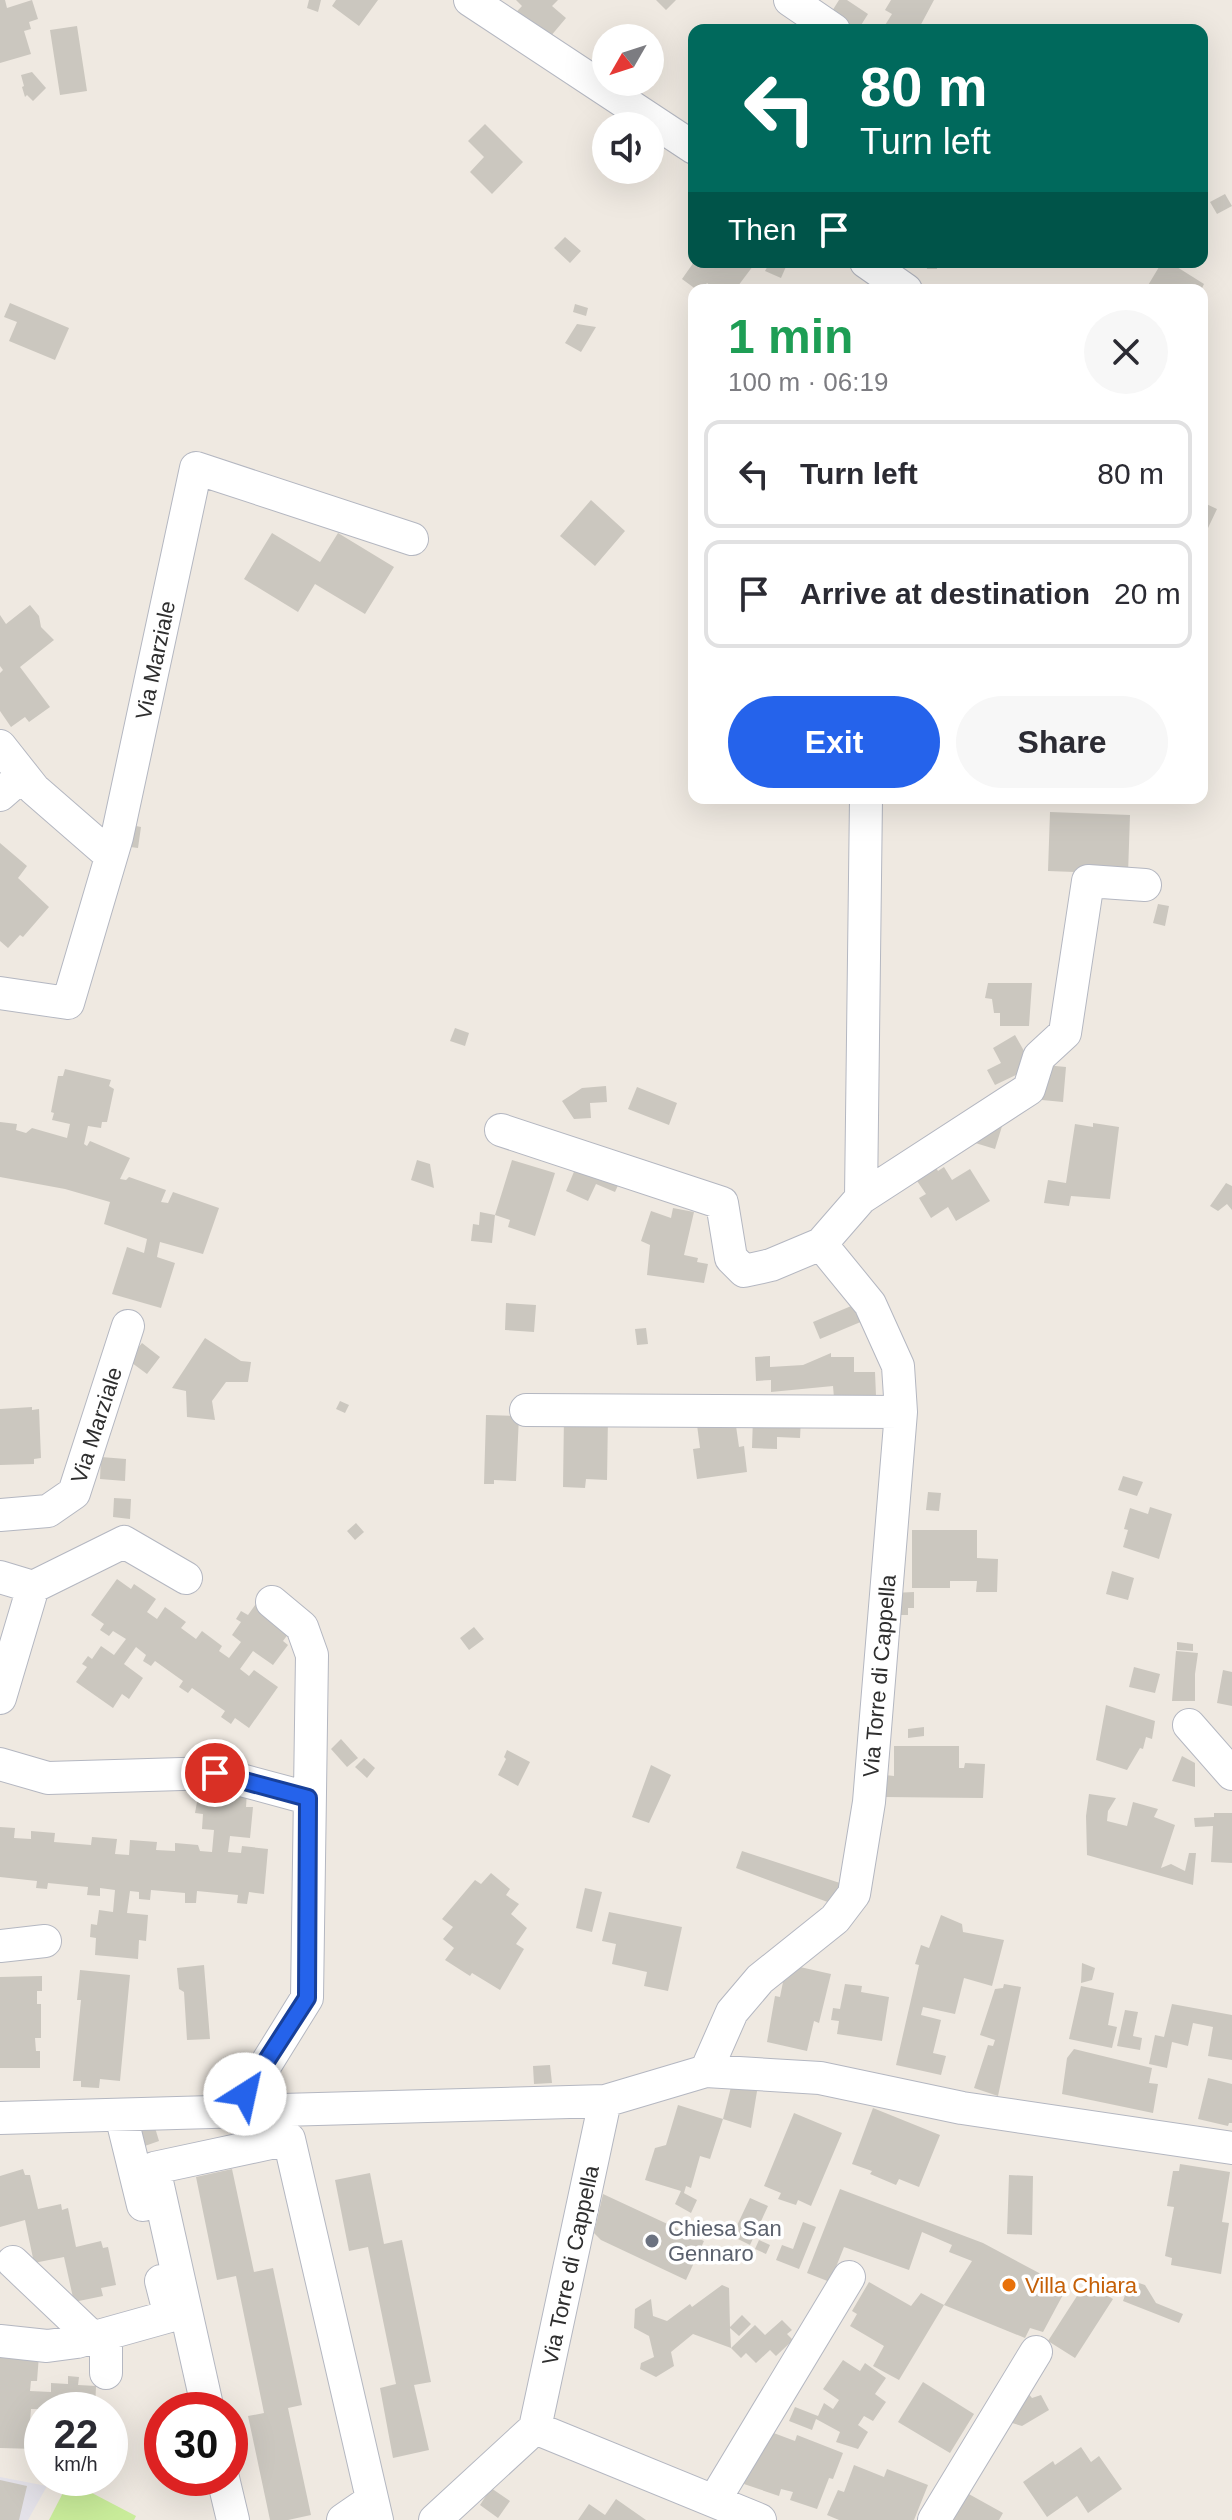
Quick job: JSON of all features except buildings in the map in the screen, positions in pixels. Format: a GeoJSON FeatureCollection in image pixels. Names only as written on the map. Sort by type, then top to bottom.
{"type":"FeatureCollection","features":[{"type":"Feature","properties":{"kind":"street"},"geometry":{"type":"LineString","coordinates":[[470,0],[688,144]]}},
{"type":"Feature","properties":{"kind":"street"},"geometry":{"type":"LineString","coordinates":[[790,0],[825,24]]}},
{"type":"Feature","properties":{"kind":"street"},"geometry":{"type":"LineString","coordinates":[[875,268],[897,284]]}},
{"type":"Feature","properties":{"kind":"street","name":"Via Marziale"},"geometry":{"type":"LineString","coordinates":[[0,993],[68,1003],[111,856],[196,468],[412,539]]}},
{"type":"Feature","properties":{"kind":"street"},"geometry":{"type":"LineString","coordinates":[[0,746],[11,785],[34,789],[111,856]]}},
{"type":"Feature","properties":{"kind":"street"},"geometry":{"type":"LineString","coordinates":[[861,1198],[866,804]]}},
{"type":"Feature","properties":{"kind":"street"},"geometry":{"type":"LineString","coordinates":[[501,1130],[722,1203],[731,1258],[744,1271],[771,1265],[821,1244],[861,1198],[1029,1089],[1039,1057],[1065,1033],[1088,881],[1145,885]]}},
{"type":"Feature","properties":{"kind":"street","name":"Via Torre di Cappella"},"geometry":{"type":"LineString","coordinates":[[706,2071],[732,2012],[760,1979],[835,1919],[854,1894],[869,1802],[901,1412],[898,1366],[870,1304],[821,1244]]}},
{"type":"Feature","properties":{"kind":"street","name":"Via Marziale"},"geometry":{"type":"LineString","coordinates":[[0,1515],[48,1511],[74,1493],[128,1326]]}},
{"type":"Feature","properties":{"kind":"street"},"geometry":{"type":"LineString","coordinates":[[526,1410],[901,1412]]}},
{"type":"Feature","properties":{"kind":"street"},"geometry":{"type":"LineString","coordinates":[[0,1577],[33,1587],[124,1542],[186,1578]]}},
{"type":"Feature","properties":{"kind":"street"},"geometry":{"type":"LineString","coordinates":[[0,1698],[33,1587]]}},
{"type":"Feature","properties":{"kind":"street"},"geometry":{"type":"LineString","coordinates":[[231,2112],[258,2077],[307,1998],[312,1655],[302,1627],[272,1602]]}},
{"type":"Feature","properties":{"kind":"street"},"geometry":{"type":"LineString","coordinates":[[1189,1725],[1232,1774]]}},
{"type":"Feature","properties":{"kind":"street"},"geometry":{"type":"LineString","coordinates":[[0,1764],[48,1778],[215,1773],[308,1798]]}},
{"type":"Feature","properties":{"kind":"street"},"geometry":{"type":"LineString","coordinates":[[0,1946],[45,1941]]}},
{"type":"Feature","properties":{"kind":"street"},"geometry":{"type":"LineString","coordinates":[[0,2118],[605,2101],[706,2071],[820,2078],[962,2108],[1232,2148]]}},
{"type":"Feature","properties":{"kind":"street","name":"Via Torre di Cappella"},"geometry":{"type":"LineString","coordinates":[[535,2428],[605,2101]]}},
{"type":"Feature","properties":{"kind":"street"},"geometry":{"type":"LineString","coordinates":[[0,2341],[47,2346],[100,2336],[170,2316],[121,2115]]}},
{"type":"Feature","properties":{"kind":"street"},"geometry":{"type":"LineString","coordinates":[[204,2392],[154,2168],[289,2139],[374,2510],[343,2520]]}},
{"type":"Feature","properties":{"kind":"street"},"geometry":{"type":"LineString","coordinates":[[13,2262],[100,2336],[106,2373]]}},
{"type":"Feature","properties":{"kind":"street"},"geometry":{"type":"LineString","coordinates":[[714,2501],[849,2277]]}},
{"type":"Feature","properties":{"kind":"street"},"geometry":{"type":"LineString","coordinates":[[934,2520],[1036,2352]]}},
{"type":"Feature","properties":{"kind":"street"},"geometry":{"type":"LineString","coordinates":[[435,2520],[535,2428],[760,2520]]}},
{"type":"Feature","properties":{"kind":"street"},"geometry":{"type":"LineString","coordinates":[[227,2496],[233,2520]]}},
{"type":"Feature","properties":{"kind":"shaded area"},"geometry":{"type":"Polygon","coordinates":[[[0,2477],[24,2482],[24,2496],[41,2496],[28,2520],[0,2520],[0,2477]]]}},
{"type":"Feature","properties":{"kind":"green space"},"geometry":{"type":"Polygon","coordinates":[[[61,2496],[98,2496],[136,2516],[134,2520],[49,2520],[61,2496]]]}},
{"type":"Feature","properties":{"kind":"place","name":"Chiesa San Gennaro"},"geometry":{"type":"Point","coordinates":[652,2241]}},
{"type":"Feature","properties":{"kind":"place","name":"Villa Chiara"},"geometry":{"type":"Point","coordinates":[1009,2285]}},
{"type":"Feature","properties":{"kind":"route"},"geometry":{"type":"LineString","coordinates":[[215,1773],[308,1798],[307,1998],[245,2094]]}}]}
